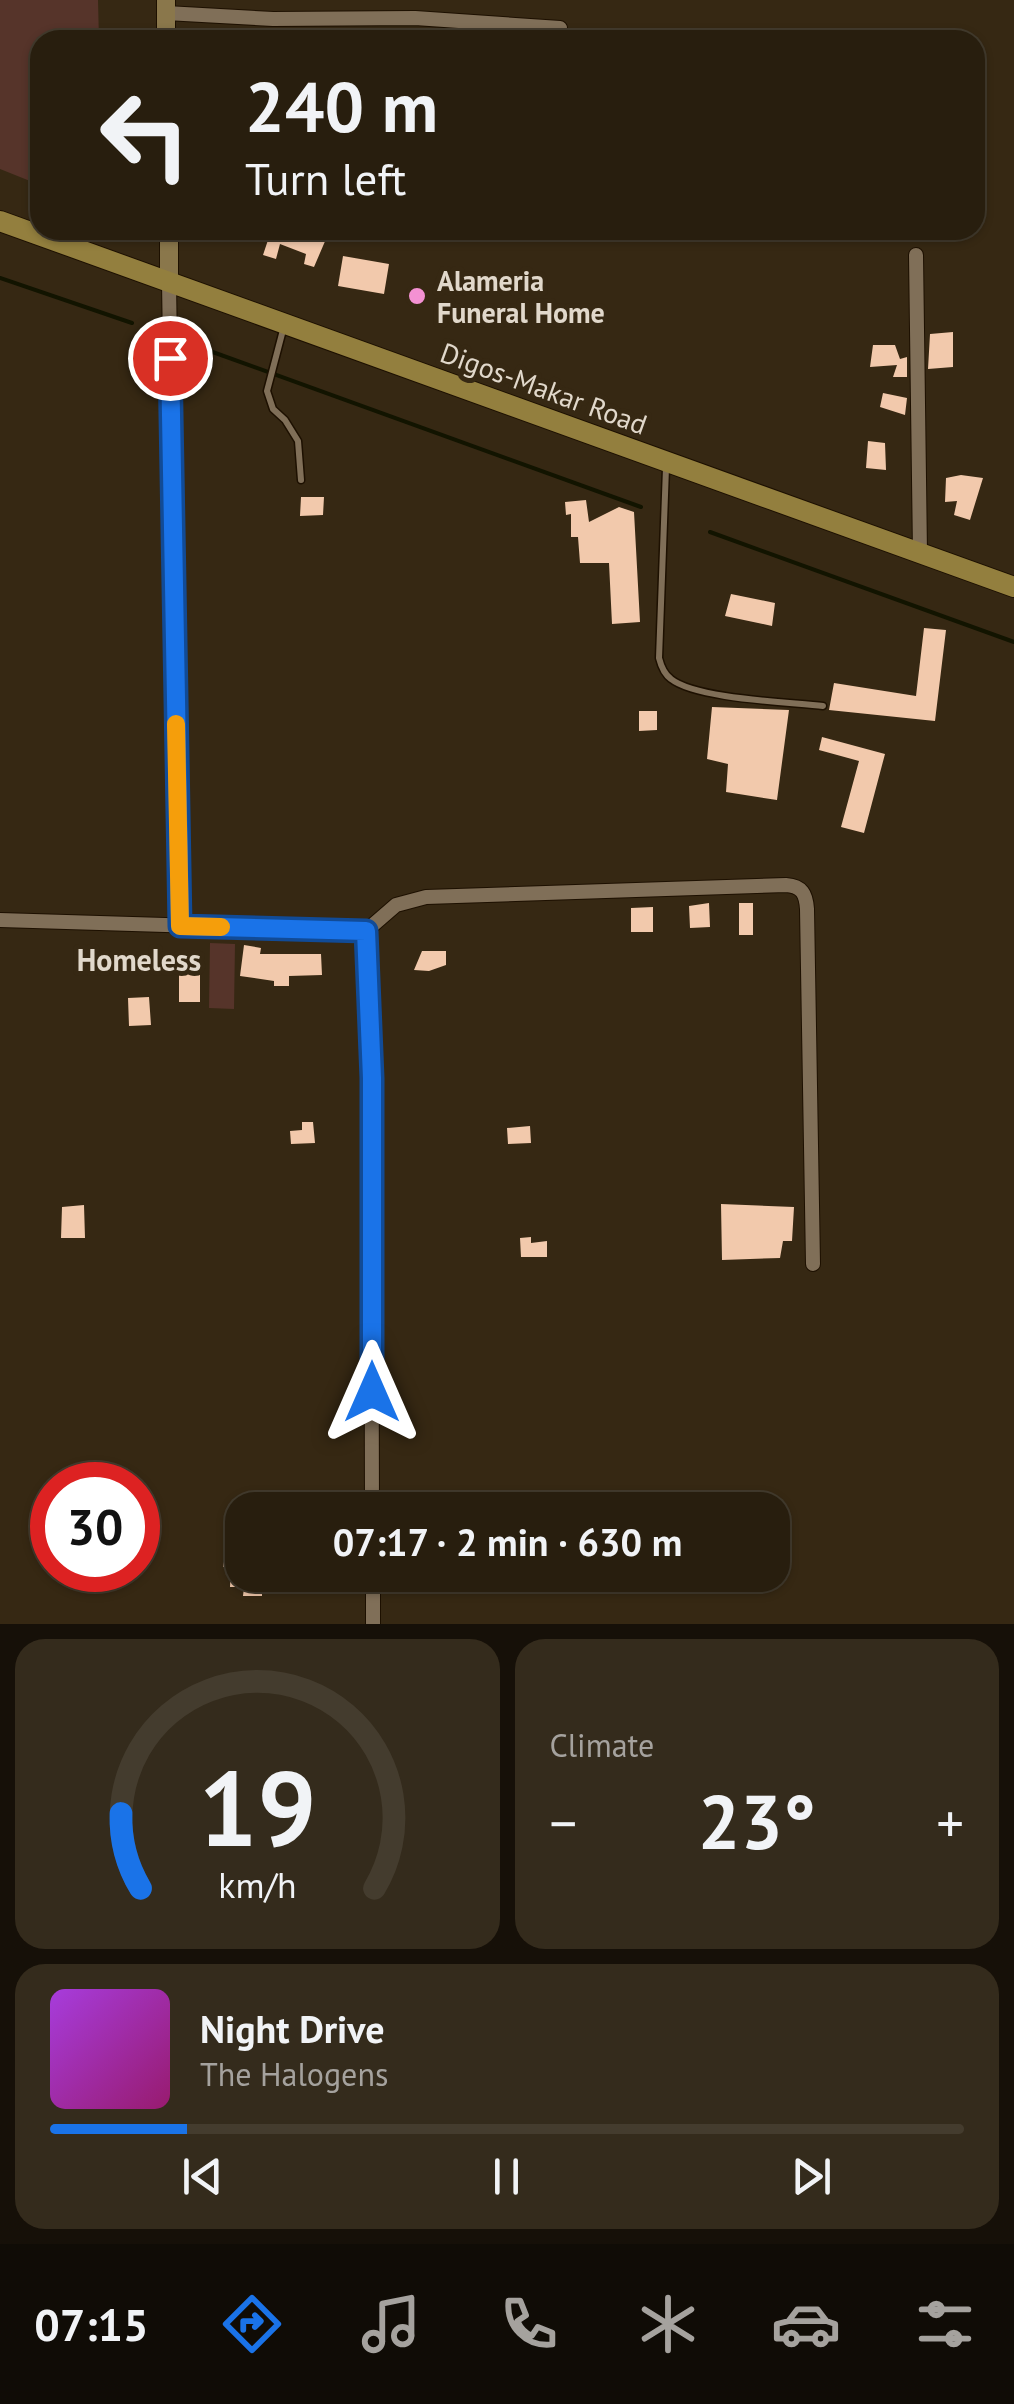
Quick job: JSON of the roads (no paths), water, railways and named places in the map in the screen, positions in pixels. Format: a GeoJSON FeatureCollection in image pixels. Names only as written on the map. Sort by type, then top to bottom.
{"type":"FeatureCollection","features":[{"type":"Feature","properties":{"kind":"main road","name":"Digos-Makar Road"},"geometry":{"type":"LineString","coordinates":[[0,220],[30,231]]}},
{"type":"Feature","properties":{"kind":"main road","name":"Digos-Makar Road"},"geometry":{"type":"LineString","coordinates":[[55,240],[1014,587]]}},
{"type":"Feature","properties":{"kind":"street"},"geometry":{"type":"LineString","coordinates":[[166,7],[273,20],[415,18],[560,28]]}},
{"type":"Feature","properties":{"kind":"street"},"geometry":{"type":"LineString","coordinates":[[169,240],[180,926]]}},
{"type":"Feature","properties":{"kind":"street"},"geometry":{"type":"LineString","coordinates":[[916,254],[920,553]]}},
{"type":"Feature","properties":{"kind":"street"},"geometry":{"type":"LineString","coordinates":[[0,920],[366,931],[396,905],[426,897],[786,884],[800,888],[807,909],[813,1264]]}},
{"type":"Feature","properties":{"kind":"street"},"geometry":{"type":"LineString","coordinates":[[366,931],[372,1078],[372,1492]]}},
{"type":"Feature","properties":{"kind":"street"},"geometry":{"type":"LineString","coordinates":[[373,1592],[373,1624]]}},
{"type":"Feature","properties":{"kind":"lane"},"geometry":{"type":"LineString","coordinates":[[284,324],[267,391],[273,409],[298,441],[300,480]]}},
{"type":"Feature","properties":{"kind":"lane"},"geometry":{"type":"LineString","coordinates":[[666,461],[659,658],[663,670],[682,685],[711,692],[823,706]]}},
{"type":"Feature","properties":{"kind":"waterway"},"geometry":{"type":"LineString","coordinates":[[0,278],[132,323]]}},
{"type":"Feature","properties":{"kind":"waterway"},"geometry":{"type":"LineString","coordinates":[[196,346],[641,507]]}},
{"type":"Feature","properties":{"kind":"waterway"},"geometry":{"type":"LineString","coordinates":[[710,532],[1014,642]]}},
{"type":"Feature","properties":{"kind":"place","name":"Alameria Funeral Home"},"geometry":{"type":"Point","coordinates":[417,296]}},
{"type":"Feature","properties":{"kind":"district","name":"Homeless"},"geometry":{"type":"Point","coordinates":[139,959]}}]}
